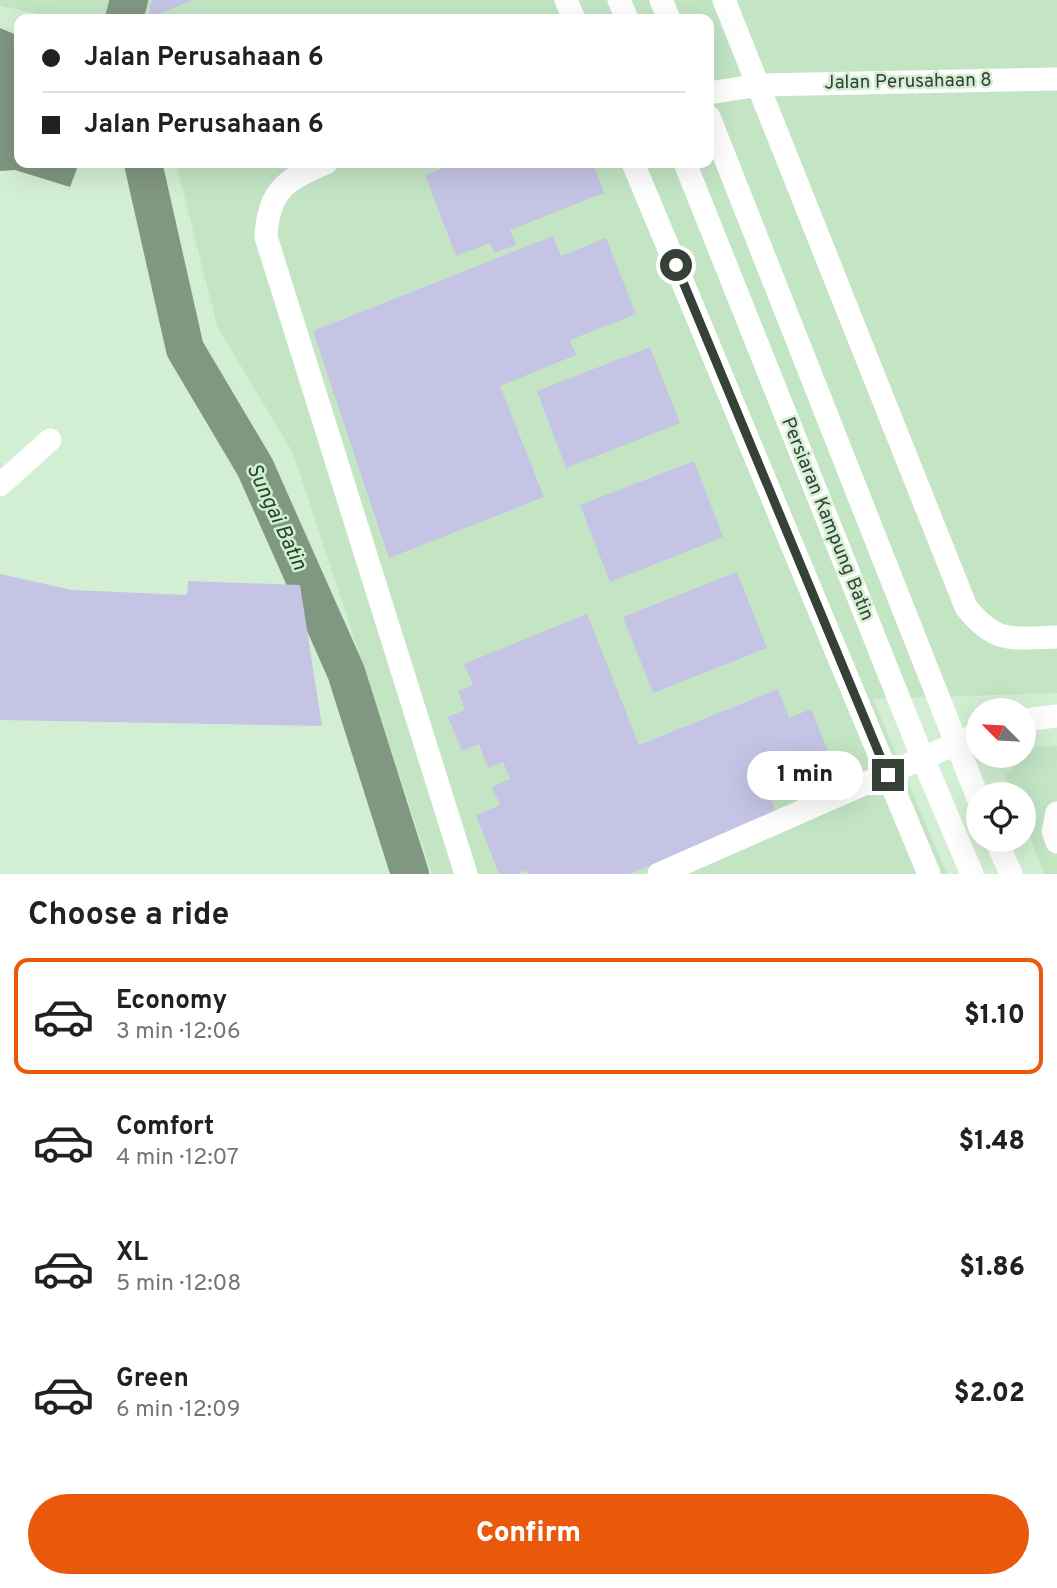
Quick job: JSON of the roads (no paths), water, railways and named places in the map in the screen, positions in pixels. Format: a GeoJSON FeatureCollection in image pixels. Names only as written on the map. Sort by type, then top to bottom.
{"type":"FeatureCollection","features":[{"type":"Feature","properties":{"kind":"street"},"geometry":{"type":"LineString","coordinates":[[724,0],[966,607],[982,627],[998,636],[1014,639],[1057,637]]}},
{"type":"Feature","properties":{"kind":"street","name":"Jalan Perusahaan 8"},"geometry":{"type":"LineString","coordinates":[[714,92],[759,85],[1057,79]]}},
{"type":"Feature","properties":{"kind":"street","name":"Persiaran Kampung Batin"},"geometry":{"type":"LineString","coordinates":[[714,130],[971,782]]}},
{"type":"Feature","properties":{"kind":"street"},"geometry":{"type":"LineString","coordinates":[[314,168],[295,176],[272,200],[267,217],[266,237],[466,874]]}},
{"type":"Feature","properties":{"kind":"street"},"geometry":{"type":"LineString","coordinates":[[635,168],[929,874]]}},
{"type":"Feature","properties":{"kind":"street","name":"Persiaran Kampung Batin"},"geometry":{"type":"LineString","coordinates":[[687,168],[923,759],[972,874]]}},
{"type":"Feature","properties":{"kind":"street"},"geometry":{"type":"LineString","coordinates":[[0,485],[50,439]]}},
{"type":"Feature","properties":{"kind":"street"},"geometry":{"type":"LineString","coordinates":[[1036,719],[1057,716]]}},
{"type":"Feature","properties":{"kind":"street"},"geometry":{"type":"LineString","coordinates":[[659,874],[966,739]]}},
{"type":"Feature","properties":{"kind":"street"},"geometry":{"type":"LineString","coordinates":[[1057,813],[1053,831],[1057,842]]}},
{"type":"Feature","properties":{"kind":"street"},"geometry":{"type":"LineString","coordinates":[[1001,852],[1011,874]]}},
{"type":"Feature","properties":{"kind":"waterway","name":"Sungai Batin"},"geometry":{"type":"LineString","coordinates":[[125,14],[129,0]]}},
{"type":"Feature","properties":{"kind":"waterway","name":"Sungai Batin"},"geometry":{"type":"LineString","coordinates":[[144,168],[185,349],[255,467],[346,672],[410,874]]}}]}
